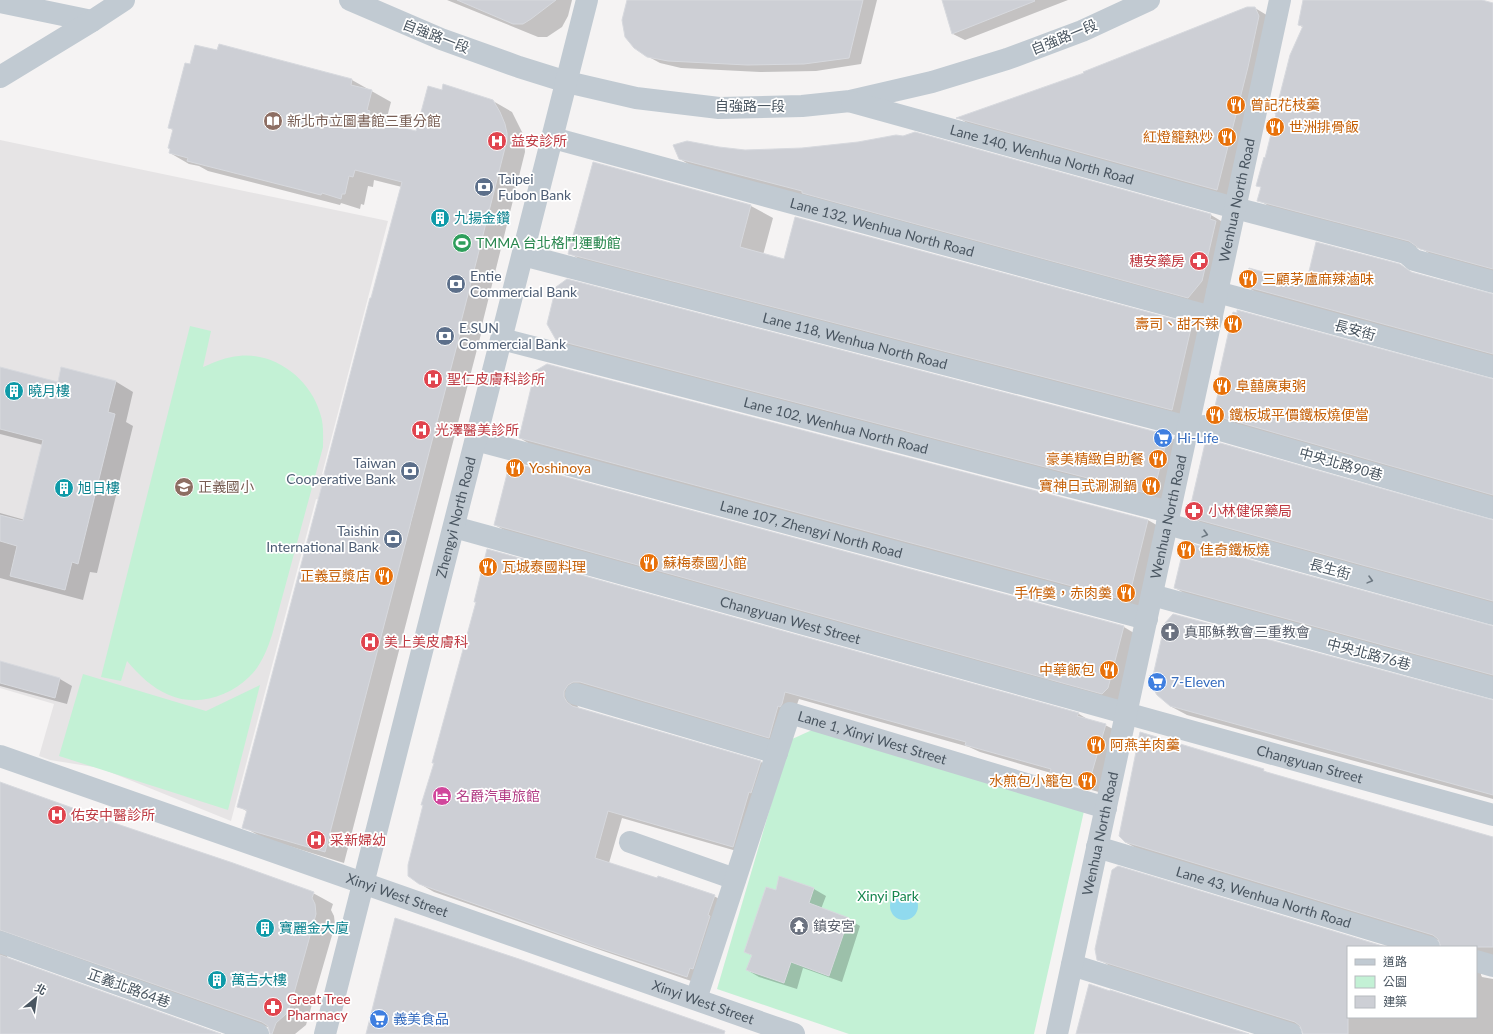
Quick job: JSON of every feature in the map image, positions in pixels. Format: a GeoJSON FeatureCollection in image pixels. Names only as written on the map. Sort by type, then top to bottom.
{"type":"FeatureCollection","features":[{"type":"Feature","properties":{"kind":"street"},"geometry":{"type":"LineString","coordinates":[[0,77],[124,0]]}},
{"type":"Feature","properties":{"kind":"street","name":"自強路一段"},"geometry":{"type":"LineString","coordinates":[[350,0],[442,40],[567,82],[636,98],[719,108],[802,106],[850,101],[932,82],[1007,59],[1082,31],[1149,0]]}},
{"type":"Feature","properties":{"kind":"street","name":"Zhengyi North Road"},"geometry":{"type":"LineString","coordinates":[[326,1034],[587,0]]}},
{"type":"Feature","properties":{"kind":"street","name":"Wenhua North Road"},"geometry":{"type":"LineString","coordinates":[[1057,1034],[1280,0]]}},
{"type":"Feature","properties":{"kind":"street"},"geometry":{"type":"LineString","coordinates":[[0,2],[92,21]]}},
{"type":"Feature","properties":{"kind":"street","name":"Lane 140, Wenhua North Road"},"geometry":{"type":"LineString","coordinates":[[850,101],[1235,208],[1406,253],[1414,260],[1493,282]]}},
{"type":"Feature","properties":{"kind":"street","name":"Lane 132, Wenhua North Road"},"geometry":{"type":"LineString","coordinates":[[553,138],[1212,317]]}},
{"type":"Feature","properties":{"kind":"street","name":"Lane 118, Wenhua North Road"},"geometry":{"type":"LineString","coordinates":[[523,255],[1188,427]]}},
{"type":"Feature","properties":{"kind":"street","name":"長安街"},"geometry":{"type":"LineString","coordinates":[[1217,292],[1493,367]]}},
{"type":"Feature","properties":{"kind":"street","name":"Lane 102, Wenhua North Road"},"geometry":{"type":"LineString","coordinates":[[502,339],[1168,518]]}},
{"type":"Feature","properties":{"kind":"street","name":"中央北路90巷"},"geometry":{"type":"LineString","coordinates":[[1188,427],[1206,426],[1493,508]]}},
{"type":"Feature","properties":{"kind":"street","name":"Lane 107, Zhengyi North Road"},"geometry":{"type":"LineString","coordinates":[[476,440],[1147,619]]}},
{"type":"Feature","properties":{"kind":"street","name":"長生街"},"geometry":{"type":"LineString","coordinates":[[1168,518],[1493,614]]}},
{"type":"Feature","properties":{"kind":"street","name":"Changyuan West Street"},"geometry":{"type":"LineString","coordinates":[[454,527],[1126,714]]}},
{"type":"Feature","properties":{"kind":"street","name":"中央北路76巷"},"geometry":{"type":"LineString","coordinates":[[1152,595],[1493,688]]}},
{"type":"Feature","properties":{"kind":"street"},"geometry":{"type":"LineString","coordinates":[[576,694],[777,753]]}},
{"type":"Feature","properties":{"kind":"street","name":"Lane 1, Xinyi West Street"},"geometry":{"type":"LineString","coordinates":[[696,999],[790,713],[1106,808]]}},
{"type":"Feature","properties":{"kind":"street","name":"Changyuan Street"},"geometry":{"type":"LineString","coordinates":[[1126,714],[1493,815]]}},
{"type":"Feature","properties":{"kind":"street","name":"Xinyi West Street"},"geometry":{"type":"LineString","coordinates":[[0,756],[794,1034]]}},
{"type":"Feature","properties":{"kind":"street"},"geometry":{"type":"LineString","coordinates":[[630,842],[735,879]]}},
{"type":"Feature","properties":{"kind":"street","name":"Lane 43, Wenhua North Road"},"geometry":{"type":"LineString","coordinates":[[1097,847],[1426,946]]}},
{"type":"Feature","properties":{"kind":"street","name":"正義北路64巷"},"geometry":{"type":"LineString","coordinates":[[0,942],[258,1034]]}},
{"type":"Feature","properties":{"kind":"street"},"geometry":{"type":"LineString","coordinates":[[1477,961],[1493,966]]}},
{"type":"Feature","properties":{"kind":"street"},"geometry":{"type":"LineString","coordinates":[[1072,965],[1291,1034]]}},
{"type":"Feature","properties":{"kind":"shaded area","name":"正義國小"},"geometry":{"type":"Polygon","coordinates":[[[0,140],[388,221],[322,474],[417,500],[411,524],[316,499],[231,821],[100,768],[50,760],[39,756],[54,704],[0,688],[0,140]]]}},
{"type":"Feature","properties":{"kind":"green space"},"geometry":{"type":"Polygon","coordinates":[[[190,326],[211,331],[203,367],[230,357],[239,356],[265,358],[278,363],[289,370],[308,389],[315,401],[323,426],[323,447],[272,635],[263,658],[253,673],[241,684],[222,695],[201,700],[179,698],[157,689],[141,676],[127,661],[121,681],[101,677],[190,326]]]}},
{"type":"Feature","properties":{"kind":"green space"},"geometry":{"type":"Polygon","coordinates":[[[83,674],[206,711],[260,685],[228,810],[59,756],[83,674]]]}},
{"type":"Feature","properties":{"kind":"green space","name":"Xinyi Park"},"geometry":{"type":"Polygon","coordinates":[[[812,730],[1084,811],[1034,1034],[849,1034],[717,989],[790,740],[812,730]]]}},
{"type":"Feature","properties":{"kind":"water"},"geometry":{"type":"Polygon","coordinates":[[[904,892],[914,896],[918,906],[914,916],[904,920],[894,916],[890,906],[894,896],[904,892]]]}},
{"type":"Feature","properties":{"kind":"building"},"geometry":{"type":"Polygon","coordinates":[[[457,0],[556,0],[523,24],[513,24],[457,0]]]}},
{"type":"Feature","properties":{"kind":"building"},"geometry":{"type":"Polygon","coordinates":[[[627,0],[863,0],[849,58],[804,64],[747,65],[668,61],[647,57],[634,48],[625,37],[622,20],[627,0]]]}},
{"type":"Feature","properties":{"kind":"building"},"geometry":{"type":"Polygon","coordinates":[[[942,0],[1034,0],[1035,1],[952,34],[942,0]]]}},
{"type":"Feature","properties":{"kind":"building"},"geometry":{"type":"Polygon","coordinates":[[[1303,0],[1482,0],[1493,3],[1493,269],[1420,249],[1409,241],[1257,201],[1261,187],[1256,186],[1264,157],[1265,158],[1290,55],[1303,26],[1298,25],[1303,0]]]}},
{"type":"Feature","properties":{"kind":"building"},"geometry":{"type":"Polygon","coordinates":[[[1247,7],[1255,7],[1259,16],[1248,67],[1217,190],[956,118],[1084,73],[1083,72],[1247,7]]]}},
{"type":"Feature","properties":{"kind":"building"},"geometry":{"type":"Polygon","coordinates":[[[219,44],[352,79],[351,85],[372,90],[367,110],[370,111],[368,119],[416,131],[428,86],[442,90],[443,84],[493,100],[500,112],[507,133],[507,140],[461,322],[463,322],[325,852],[242,828],[247,810],[237,807],[370,298],[402,182],[355,170],[353,177],[349,176],[345,194],[342,194],[341,199],[322,193],[321,195],[187,161],[188,158],[169,153],[170,149],[168,148],[173,129],[168,128],[185,63],[190,64],[195,45],[217,50],[219,44]]]}},
{"type":"Feature","properties":{"kind":"building"},"geometry":{"type":"Polygon","coordinates":[[[915,132],[1211,214],[1210,219],[1216,221],[1202,281],[1188,298],[802,193],[802,191],[679,159],[673,145],[687,141],[745,150],[802,148],[858,142],[896,135],[903,136],[915,132]]]}},
{"type":"Feature","properties":{"kind":"building"},"geometry":{"type":"Polygon","coordinates":[[[593,162],[751,205],[740,247],[784,259],[795,217],[1192,324],[1172,410],[568,254],[593,162]]]}},
{"type":"Feature","properties":{"kind":"building"},"geometry":{"type":"Polygon","coordinates":[[[1316,242],[1400,264],[1411,272],[1493,294],[1493,354],[1244,286],[1249,268],[1306,284],[1316,242]]]}},
{"type":"Feature","properties":{"kind":"building"},"geometry":{"type":"Polygon","coordinates":[[[567,279],[1168,435],[1153,495],[556,340],[547,324],[556,287],[567,279]]]}},
{"type":"Feature","properties":{"kind":"building"},"geometry":{"type":"Polygon","coordinates":[[[1237,310],[1493,379],[1493,495],[1213,415],[1222,376],[1219,375],[1233,312],[1237,313],[1237,310]]]}},
{"type":"Feature","properties":{"kind":"building"},"geometry":{"type":"Polygon","coordinates":[[[547,364],[1148,520],[1128,601],[519,438],[535,371],[547,364]]]}},
{"type":"Feature","properties":{"kind":"building","name":"旭日樓"},"geometry":{"type":"Polygon","coordinates":[[[0,367],[58,382],[61,367],[116,381],[108,412],[115,414],[78,564],[72,562],[65,590],[10,576],[17,546],[0,541],[0,515],[23,521],[43,440],[0,429],[0,367]]]}},
{"type":"Feature","properties":{"kind":"building"},"geometry":{"type":"Polygon","coordinates":[[[1206,439],[1493,520],[1493,601],[1188,517],[1206,439]]]}},
{"type":"Feature","properties":{"kind":"building"},"geometry":{"type":"Polygon","coordinates":[[[510,462],[1124,626],[1108,688],[1102,694],[494,525],[510,462]]]}},
{"type":"Feature","properties":{"kind":"building"},"geometry":{"type":"Polygon","coordinates":[[[1185,542],[1493,626],[1493,675],[1174,588],[1185,542]]]}},
{"type":"Feature","properties":{"kind":"building"},"geometry":{"type":"Polygon","coordinates":[[[487,549],[1079,713],[1077,716],[1106,724],[1088,786],[1049,775],[1051,769],[965,745],[966,742],[785,692],[782,704],[780,707],[778,706],[769,738],[580,682],[573,682],[568,685],[564,691],[564,697],[572,706],[761,761],[751,793],[749,792],[733,847],[608,811],[595,858],[657,878],[658,876],[715,895],[693,969],[690,968],[687,977],[593,946],[419,884],[408,876],[408,865],[423,805],[421,805],[434,763],[432,763],[476,602],[474,602],[487,549]]]}},
{"type":"Feature","properties":{"kind":"building"},"geometry":{"type":"Polygon","coordinates":[[[1173,614],[1493,700],[1493,795],[1170,706],[1157,695],[1154,690],[1152,680],[1165,623],[1173,614]]]}},
{"type":"Feature","properties":{"kind":"building"},"geometry":{"type":"Polygon","coordinates":[[[0,661],[60,678],[55,698],[0,683],[0,661]]]}},
{"type":"Feature","properties":{"kind":"building"},"geometry":{"type":"Polygon","coordinates":[[[1140,732],[1264,769],[1263,771],[1493,837],[1493,947],[1441,946],[1438,939],[1433,935],[1125,842],[1119,836],[1140,732]]]}},
{"type":"Feature","properties":{"kind":"building"},"geometry":{"type":"Polygon","coordinates":[[[0,782],[314,892],[312,898],[315,904],[316,914],[291,1004],[286,1014],[276,1023],[272,1034],[270,1034],[268,1026],[262,1022],[0,930],[0,782]]]}},
{"type":"Feature","properties":{"kind":"building"},"geometry":{"type":"Polygon","coordinates":[[[1118,866],[1383,946],[1347,946],[1348,1034],[1303,1034],[1300,1026],[1295,1022],[1097,960],[1095,949],[1112,870],[1118,866]]]}},
{"type":"Feature","properties":{"kind":"building","name":"鎮安宮"},"geometry":{"type":"Polygon","coordinates":[[[779,876],[814,888],[809,903],[849,918],[829,976],[791,962],[784,983],[746,970],[752,955],[744,952],[766,887],[776,890],[779,876]]]}},
{"type":"Feature","properties":{"kind":"building"},"geometry":{"type":"Polygon","coordinates":[[[395,918],[519,959],[725,1031],[724,1034],[366,1034],[395,918]]]}},
{"type":"Feature","properties":{"kind":"building"},"geometry":{"type":"Polygon","coordinates":[[[0,955],[221,1034],[0,1034],[0,955]]]}},
{"type":"Feature","properties":{"kind":"building"},"geometry":{"type":"Polygon","coordinates":[[[1089,984],[1110,990],[1249,1034],[1076,1034],[1089,984]]]}},
{"type":"Feature","properties":{"kind":"place","name":"曾記花枝羹"},"geometry":{"type":"Point","coordinates":[1236,105]}},
{"type":"Feature","properties":{"kind":"place","name":"新北市立圖書館三重分館"},"geometry":{"type":"Point","coordinates":[273,121]}},
{"type":"Feature","properties":{"kind":"place","name":"世洲排骨飯"},"geometry":{"type":"Point","coordinates":[1275,127]}},
{"type":"Feature","properties":{"kind":"place","name":"紅燈籠熱炒"},"geometry":{"type":"Point","coordinates":[1227,137]}},
{"type":"Feature","properties":{"kind":"place","name":"益安診所"},"geometry":{"type":"Point","coordinates":[497,141]}},
{"type":"Feature","properties":{"kind":"place","name":"Taipei Fubon Bank"},"geometry":{"type":"Point","coordinates":[484,187]}},
{"type":"Feature","properties":{"kind":"place","name":"九揚金鑽"},"geometry":{"type":"Point","coordinates":[440,218]}},
{"type":"Feature","properties":{"kind":"place","name":"TMMA 台北格鬥運動館"},"geometry":{"type":"Point","coordinates":[462,243]}},
{"type":"Feature","properties":{"kind":"place","name":"穗安藥房"},"geometry":{"type":"Point","coordinates":[1199,261]}},
{"type":"Feature","properties":{"kind":"place","name":"三顧茅廬麻辣滷味"},"geometry":{"type":"Point","coordinates":[1248,279]}},
{"type":"Feature","properties":{"kind":"place","name":"Entie Commercial Bank"},"geometry":{"type":"Point","coordinates":[456,284]}},
{"type":"Feature","properties":{"kind":"place","name":"壽司、甜不辣"},"geometry":{"type":"Point","coordinates":[1233,324]}},
{"type":"Feature","properties":{"kind":"place","name":"E.SUN Commercial Bank"},"geometry":{"type":"Point","coordinates":[445,336]}},
{"type":"Feature","properties":{"kind":"place","name":"聖仁皮膚科診所"},"geometry":{"type":"Point","coordinates":[433,379]}},
{"type":"Feature","properties":{"kind":"place","name":"阜囍廣東粥"},"geometry":{"type":"Point","coordinates":[1222,386]}},
{"type":"Feature","properties":{"kind":"place","name":"曉月樓"},"geometry":{"type":"Point","coordinates":[14,391]}},
{"type":"Feature","properties":{"kind":"place","name":"鐵板城平價鐵板燒便當"},"geometry":{"type":"Point","coordinates":[1215,415]}},
{"type":"Feature","properties":{"kind":"place","name":"光澤醫美診所"},"geometry":{"type":"Point","coordinates":[421,430]}},
{"type":"Feature","properties":{"kind":"place","name":"Hi-Life"},"geometry":{"type":"Point","coordinates":[1163,438]}},
{"type":"Feature","properties":{"kind":"place","name":"豪美精緻自助餐"},"geometry":{"type":"Point","coordinates":[1158,459]}},
{"type":"Feature","properties":{"kind":"place","name":"Yoshinoya"},"geometry":{"type":"Point","coordinates":[515,468]}},
{"type":"Feature","properties":{"kind":"place","name":"Taiwan Cooperative Bank"},"geometry":{"type":"Point","coordinates":[410,471]}},
{"type":"Feature","properties":{"kind":"place","name":"寶神日式涮涮鍋"},"geometry":{"type":"Point","coordinates":[1151,486]}},
{"type":"Feature","properties":{"kind":"place","name":"正義國小"},"geometry":{"type":"Point","coordinates":[184,487]}},
{"type":"Feature","properties":{"kind":"place","name":"旭日樓"},"geometry":{"type":"Point","coordinates":[64,488]}},
{"type":"Feature","properties":{"kind":"place","name":"小林健保藥局"},"geometry":{"type":"Point","coordinates":[1194,511]}},
{"type":"Feature","properties":{"kind":"place","name":"Taishin International Bank"},"geometry":{"type":"Point","coordinates":[393,539]}},
{"type":"Feature","properties":{"kind":"place","name":"佳奇鐵板燒"},"geometry":{"type":"Point","coordinates":[1186,550]}},
{"type":"Feature","properties":{"kind":"place","name":"蘇梅泰國小館"},"geometry":{"type":"Point","coordinates":[649,563]}},
{"type":"Feature","properties":{"kind":"place","name":"瓦城泰國料理"},"geometry":{"type":"Point","coordinates":[488,567]}},
{"type":"Feature","properties":{"kind":"place","name":"正義豆漿店"},"geometry":{"type":"Point","coordinates":[384,576]}},
{"type":"Feature","properties":{"kind":"place","name":"手作羮，赤肉羮"},"geometry":{"type":"Point","coordinates":[1126,593]}},
{"type":"Feature","properties":{"kind":"place","name":"真耶穌教會三重教會"},"geometry":{"type":"Point","coordinates":[1170,632]}},
{"type":"Feature","properties":{"kind":"place","name":"美上美皮膚科"},"geometry":{"type":"Point","coordinates":[370,642]}},
{"type":"Feature","properties":{"kind":"place","name":"中華飯包"},"geometry":{"type":"Point","coordinates":[1109,670]}},
{"type":"Feature","properties":{"kind":"place","name":"7-Eleven"},"geometry":{"type":"Point","coordinates":[1157,682]}},
{"type":"Feature","properties":{"kind":"place","name":"阿燕羊肉羹"},"geometry":{"type":"Point","coordinates":[1096,745]}},
{"type":"Feature","properties":{"kind":"place","name":"水煎包小籠包"},"geometry":{"type":"Point","coordinates":[1087,781]}},
{"type":"Feature","properties":{"kind":"place","name":"名爵汽車旅館"},"geometry":{"type":"Point","coordinates":[442,796]}},
{"type":"Feature","properties":{"kind":"place","name":"佑安中醫診所"},"geometry":{"type":"Point","coordinates":[57,815]}},
{"type":"Feature","properties":{"kind":"place","name":"采新婦幼"},"geometry":{"type":"Point","coordinates":[316,840]}},
{"type":"Feature","properties":{"kind":"place","name":"鎮安宮"},"geometry":{"type":"Point","coordinates":[799,926]}},
{"type":"Feature","properties":{"kind":"place","name":"寶麗金大廈"},"geometry":{"type":"Point","coordinates":[265,928]}},
{"type":"Feature","properties":{"kind":"place","name":"萬吉大樓"},"geometry":{"type":"Point","coordinates":[217,980]}},
{"type":"Feature","properties":{"kind":"place","name":"Great Tree Pharmacy"},"geometry":{"type":"Point","coordinates":[273,1007]}},
{"type":"Feature","properties":{"kind":"place","name":"義美食品"},"geometry":{"type":"Point","coordinates":[379,1019]}}]}
